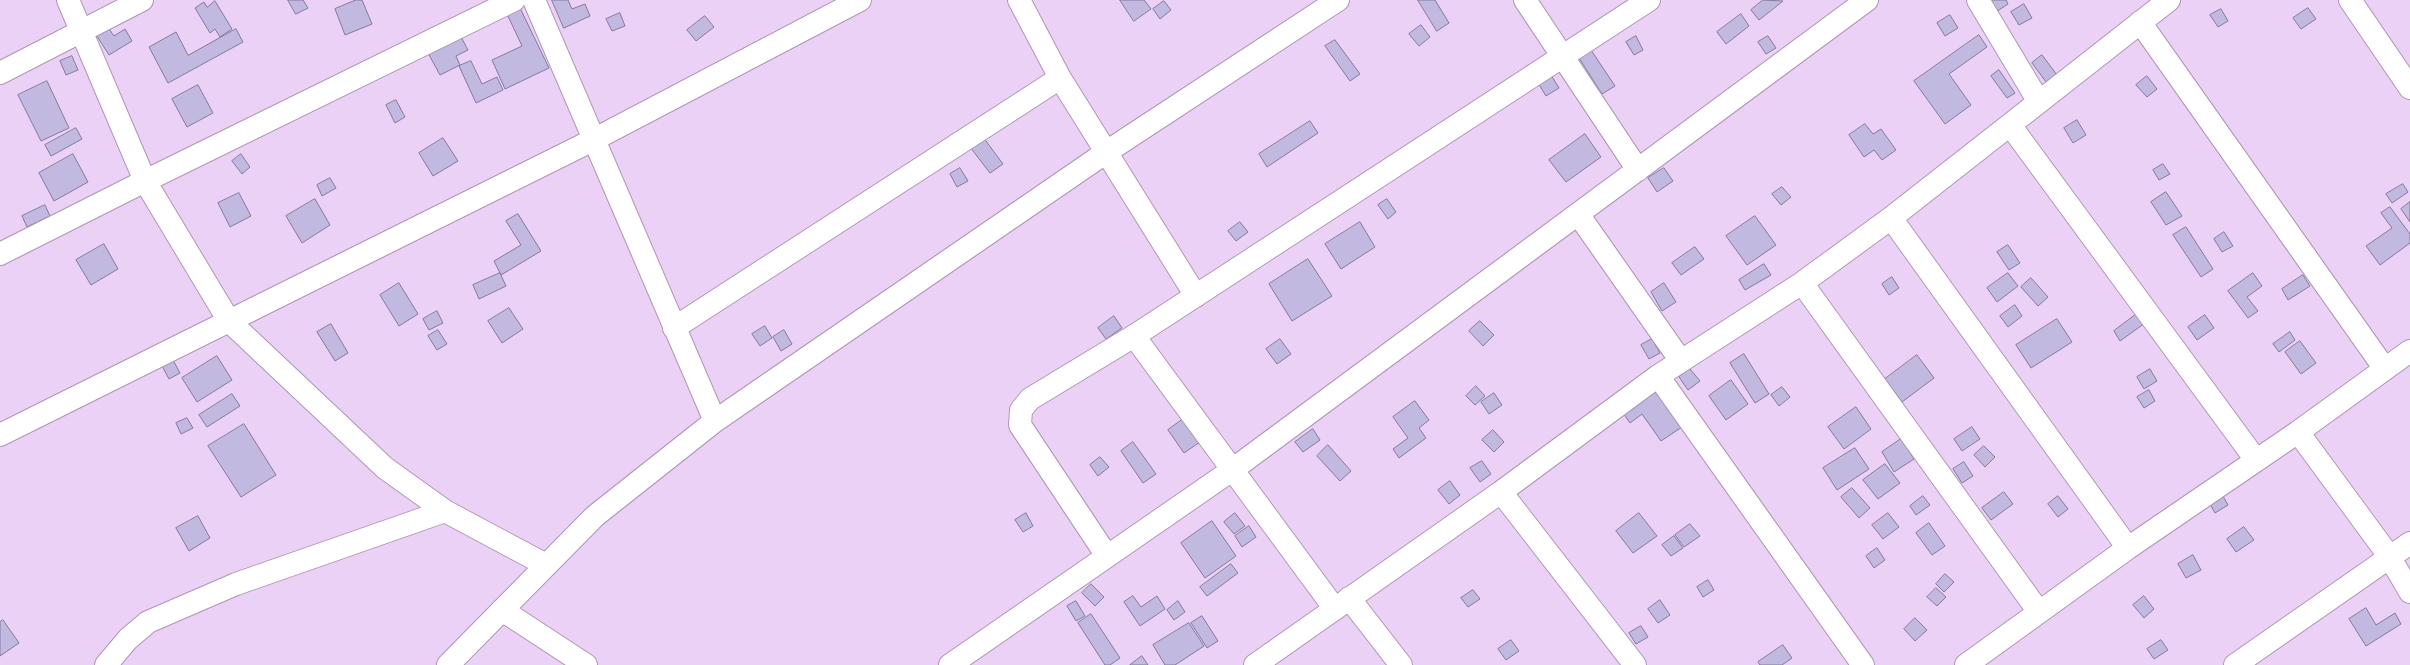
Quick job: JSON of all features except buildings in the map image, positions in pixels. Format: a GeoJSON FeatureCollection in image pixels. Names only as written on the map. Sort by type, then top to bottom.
{"type":"FeatureCollection","features":[{"type":"Feature","properties":{"kind":"street"},"geometry":{"type":"LineString","coordinates":[[68,0],[145,181],[229,321],[385,468],[445,511],[546,565]]}},
{"type":"Feature","properties":{"kind":"street"},"geometry":{"type":"LineString","coordinates":[[0,72],[142,0]]}},
{"type":"Feature","properties":{"kind":"street"},"geometry":{"type":"LineString","coordinates":[[0,254],[514,0]]}},
{"type":"Feature","properties":{"kind":"street"},"geometry":{"type":"LineString","coordinates":[[534,0],[714,421]]}},
{"type":"Feature","properties":{"kind":"street"},"geometry":{"type":"LineString","coordinates":[[0,435],[593,140],[860,0]]}},
{"type":"Feature","properties":{"kind":"street"},"geometry":{"type":"LineString","coordinates":[[1018,0],[1060,78],[1108,151],[1196,296]]}},
{"type":"Feature","properties":{"kind":"street"},"geometry":{"type":"LineString","coordinates":[[448,665],[595,516],[714,421],[1108,151],[1338,0]]}},
{"type":"Feature","properties":{"kind":"street"},"geometry":{"type":"LineString","coordinates":[[1525,0],[1638,170]]}},
{"type":"Feature","properties":{"kind":"street"},"geometry":{"type":"LineString","coordinates":[[1107,556],[1020,425],[1021,410],[1030,399],[1134,336],[1563,58],[1649,0]]}},
{"type":"Feature","properties":{"kind":"street"},"geometry":{"type":"LineString","coordinates":[[950,665],[1232,470],[1867,0]]}},
{"type":"Feature","properties":{"kind":"street"},"geometry":{"type":"LineString","coordinates":[[1978,0],[2039,102]]}},
{"type":"Feature","properties":{"kind":"street"},"geometry":{"type":"LineString","coordinates":[[1255,665],[1501,492],[1658,376],[1802,283],[1890,218],[2169,0]]}},
{"type":"Feature","properties":{"kind":"street"},"geometry":{"type":"LineString","coordinates":[[2350,0],[2410,88]]}},
{"type":"Feature","properties":{"kind":"street"},"geometry":{"type":"LineString","coordinates":[[2140,22],[2385,369]]}},
{"type":"Feature","properties":{"kind":"street"},"geometry":{"type":"LineString","coordinates":[[674,328],[1060,78]]}},
{"type":"Feature","properties":{"kind":"street"},"geometry":{"type":"LineString","coordinates":[[2010,125],[2256,460]]}},
{"type":"Feature","properties":{"kind":"street"},"geometry":{"type":"LineString","coordinates":[[1578,214],[1681,361]]}},
{"type":"Feature","properties":{"kind":"street"},"geometry":{"type":"LineString","coordinates":[[1890,218],[2128,548]]}},
{"type":"Feature","properties":{"kind":"street"},"geometry":{"type":"LineString","coordinates":[[1802,283],[2039,612]]}},
{"type":"Feature","properties":{"kind":"street"},"geometry":{"type":"LineString","coordinates":[[1134,336],[1232,470],[1342,604],[1401,665]]}},
{"type":"Feature","properties":{"kind":"street"},"geometry":{"type":"LineString","coordinates":[[1966,665],[2128,548],[2298,432],[2410,351]]}},
{"type":"Feature","properties":{"kind":"street"},"geometry":{"type":"LineString","coordinates":[[1658,376],[1863,665]]}},
{"type":"Feature","properties":{"kind":"street"},"geometry":{"type":"LineString","coordinates":[[2298,432],[2389,556],[2410,592]]}},
{"type":"Feature","properties":{"kind":"street"},"geometry":{"type":"LineString","coordinates":[[1501,492],[1636,665]]}},
{"type":"Feature","properties":{"kind":"street"},"geometry":{"type":"LineString","coordinates":[[106,665],[128,639],[148,622],[236,584],[445,511]]}},
{"type":"Feature","properties":{"kind":"street"},"geometry":{"type":"LineString","coordinates":[[2235,665],[2410,542]]}},
{"type":"Feature","properties":{"kind":"street"},"geometry":{"type":"LineString","coordinates":[[502,610],[586,665]]}}]}
